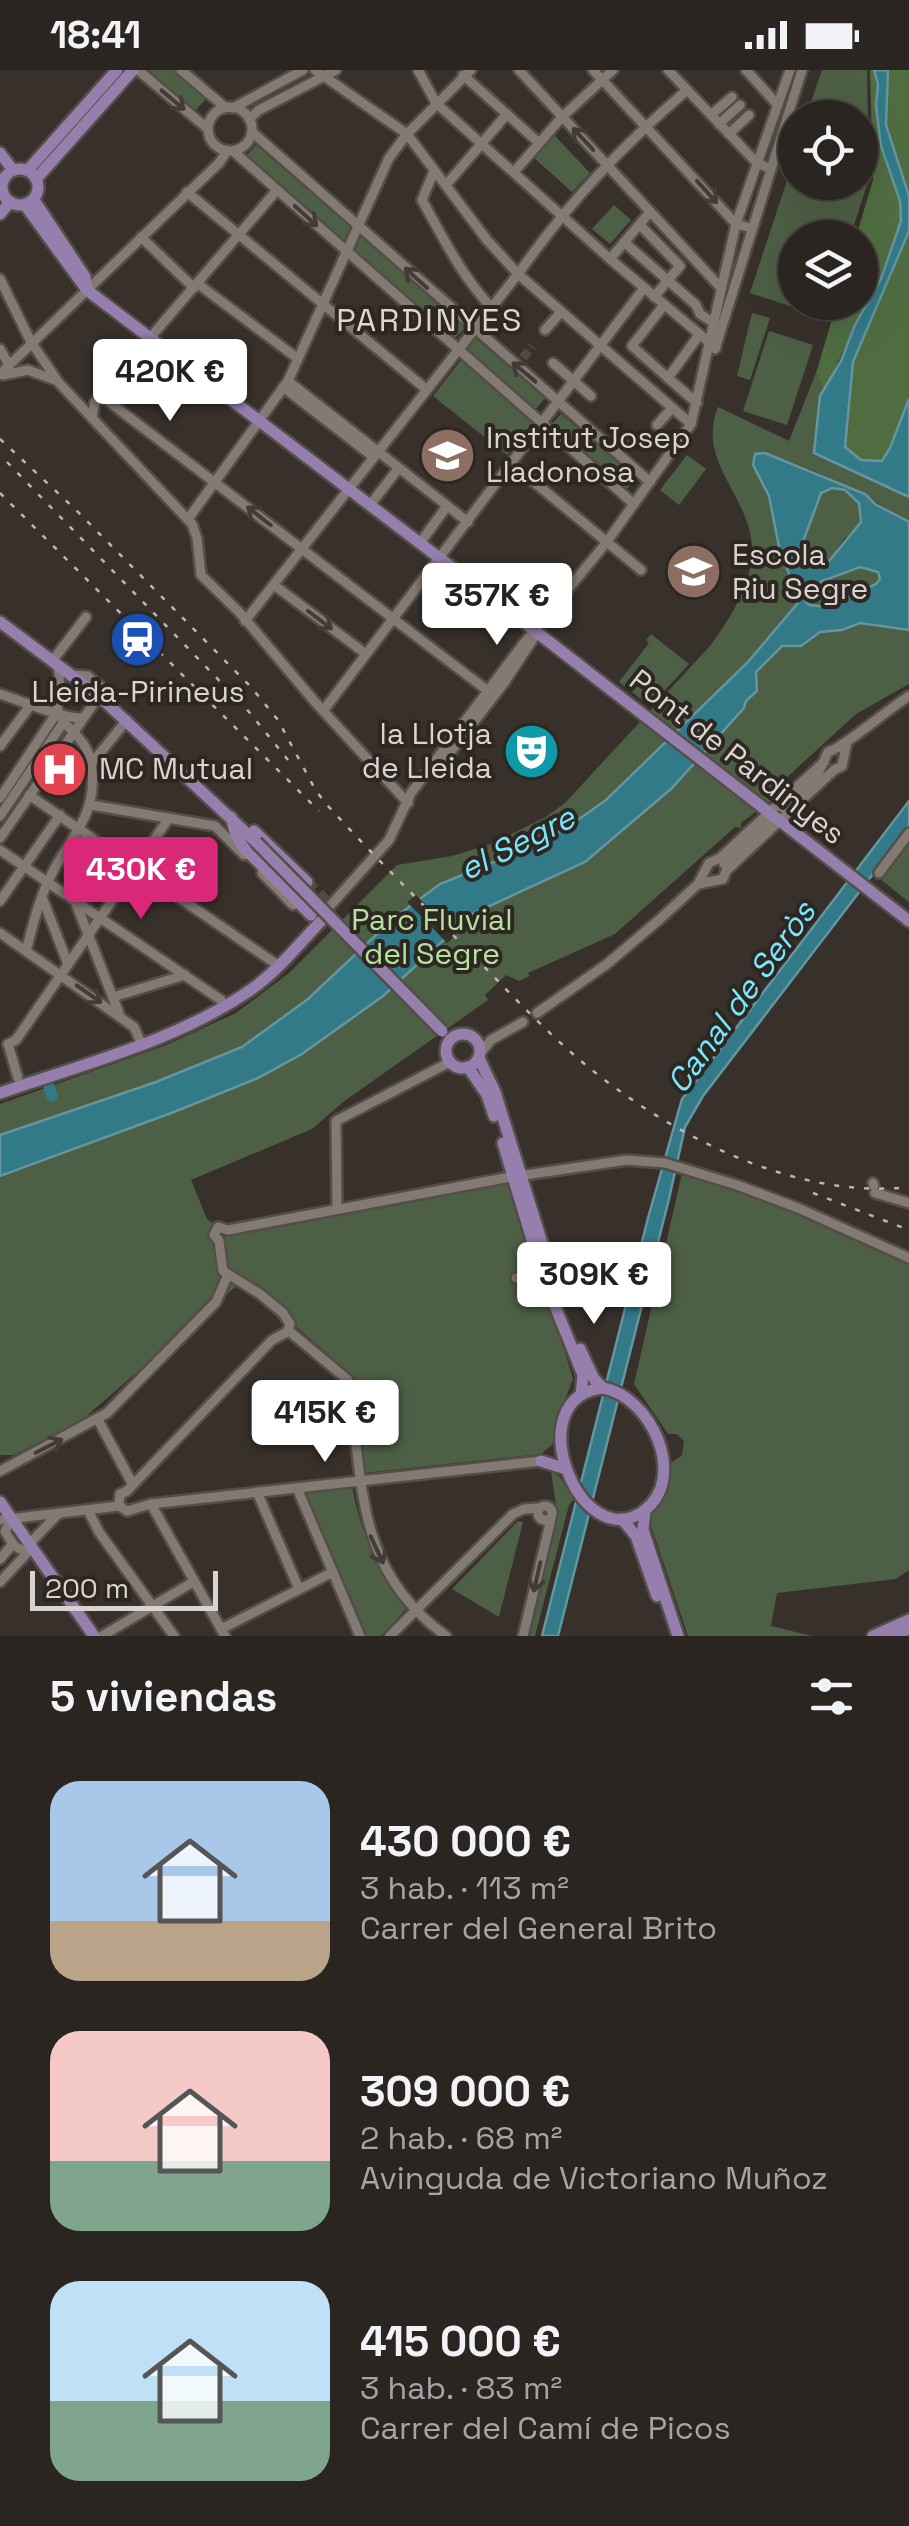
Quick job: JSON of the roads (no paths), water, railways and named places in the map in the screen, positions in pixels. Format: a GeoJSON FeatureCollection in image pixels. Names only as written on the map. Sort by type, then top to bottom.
{"type":"FeatureCollection","features":[{"type":"Feature","properties":{"kind":"main road"},"geometry":{"type":"LineString","coordinates":[[32,174],[117,70]]}},
{"type":"Feature","properties":{"kind":"main road"},"geometry":{"type":"LineString","coordinates":[[5,174],[32,174],[136,70]]}},
{"type":"Feature","properties":{"kind":"main road"},"geometry":{"type":"LineString","coordinates":[[0,152],[5,174],[5,201],[0,214]]}},
{"type":"Feature","properties":{"kind":"main road"},"geometry":{"type":"LineString","coordinates":[[30,202],[39,190],[32,174]]}},
{"type":"Feature","properties":{"kind":"main road"},"geometry":{"type":"LineString","coordinates":[[5,201],[30,202]]}},
{"type":"Feature","properties":{"kind":"main road"},"geometry":{"type":"LineString","coordinates":[[30,202],[85,277],[86,290]]}},
{"type":"Feature","properties":{"kind":"main road","name":"Pont de Pardinyes"},"geometry":{"type":"LineString","coordinates":[[86,290],[420,542],[909,922]]}},
{"type":"Feature","properties":{"kind":"main road"},"geometry":{"type":"LineString","coordinates":[[0,622],[103,695],[236,821],[447,1035],[467,1034],[517,1176],[537,1267],[537,1285],[552,1288],[562,1280],[563,1268],[554,1258],[537,1267]]}},
{"type":"Feature","properties":{"kind":"main road"},"geometry":{"type":"LineString","coordinates":[[236,821],[262,837],[307,882]]}},
{"type":"Feature","properties":{"kind":"main road"},"geometry":{"type":"LineString","coordinates":[[0,1093],[220,1008],[248,992],[276,964],[314,917],[244,848],[236,836],[236,821]]}},
{"type":"Feature","properties":{"kind":"main road"},"geometry":{"type":"LineString","coordinates":[[0,1084],[140,1039],[221,1000],[276,964]]}},
{"type":"Feature","properties":{"kind":"main road"},"geometry":{"type":"LineString","coordinates":[[447,1035],[450,1062],[459,1068],[476,1054]]}},
{"type":"Feature","properties":{"kind":"main road"},"geometry":{"type":"LineString","coordinates":[[552,1288],[591,1375],[603,1388],[628,1396],[652,1425],[662,1457],[659,1490],[645,1510],[642,1530],[678,1636]]}},
{"type":"Feature","properties":{"kind":"main road"},"geometry":{"type":"LineString","coordinates":[[552,1288],[583,1375],[581,1395]]}},
{"type":"Feature","properties":{"kind":"main road"},"geometry":{"type":"LineString","coordinates":[[603,1388],[581,1395],[571,1403],[565,1416],[561,1446],[566,1469],[574,1487],[598,1512],[622,1519],[636,1536],[670,1636]]}},
{"type":"Feature","properties":{"kind":"main road"},"geometry":{"type":"LineString","coordinates":[[542,1460],[561,1446]]}},
{"type":"Feature","properties":{"kind":"main road"},"geometry":{"type":"LineString","coordinates":[[542,1460],[566,1469]]}},
{"type":"Feature","properties":{"kind":"main road"},"geometry":{"type":"LineString","coordinates":[[0,1502],[6,1520],[94,1636]]}},
{"type":"Feature","properties":{"kind":"main road"},"geometry":{"type":"LineString","coordinates":[[622,1519],[645,1510]]}},
{"type":"Feature","properties":{"kind":"main road"},"geometry":{"type":"LineString","coordinates":[[874,1636],[909,1620]]}},
{"type":"Feature","properties":{"kind":"main road"},"geometry":{"type":"LineString","coordinates":[[893,1636],[909,1629]]}},
{"type":"Feature","properties":{"kind":"street"},"geometry":{"type":"LineString","coordinates":[[136,70],[208,129],[216,146],[210,168]]}},
{"type":"Feature","properties":{"kind":"street"},"geometry":{"type":"LineString","coordinates":[[180,70],[249,119],[252,132],[650,482]]}},
{"type":"Feature","properties":{"kind":"street"},"geometry":{"type":"LineString","coordinates":[[208,129],[215,113],[303,70]]}},
{"type":"Feature","properties":{"kind":"street"},"geometry":{"type":"LineString","coordinates":[[249,119],[319,73],[336,70]]}},
{"type":"Feature","properties":{"kind":"street"},"geometry":{"type":"LineString","coordinates":[[418,70],[436,103],[713,346]]}},
{"type":"Feature","properties":{"kind":"street"},"geometry":{"type":"LineString","coordinates":[[519,70],[690,254],[722,284],[734,286]]}},
{"type":"Feature","properties":{"kind":"street"},"geometry":{"type":"LineString","coordinates":[[592,70],[736,224],[752,228]]}},
{"type":"Feature","properties":{"kind":"street"},"geometry":{"type":"LineString","coordinates":[[514,172],[562,117],[613,70]]}},
{"type":"Feature","properties":{"kind":"street"},"geometry":{"type":"LineString","coordinates":[[685,70],[672,74],[756,162],[770,169]]}},
{"type":"Feature","properties":{"kind":"street"},"geometry":{"type":"LineString","coordinates":[[713,346],[714,323],[736,224],[778,104],[746,70]]}},
{"type":"Feature","properties":{"kind":"street"},"geometry":{"type":"LineString","coordinates":[[779,100],[790,70]]}},
{"type":"Feature","properties":{"kind":"street"},"geometry":{"type":"LineString","coordinates":[[330,906],[379,853],[412,793],[606,543],[691,424],[802,70]]}},
{"type":"Feature","properties":{"kind":"street"},"geometry":{"type":"LineString","coordinates":[[188,519],[286,384],[389,158],[407,134],[467,72],[538,142]]}},
{"type":"Feature","properties":{"kind":"street"},"geometry":{"type":"LineString","coordinates":[[319,73],[407,134],[487,240],[518,274],[691,424]]}},
{"type":"Feature","properties":{"kind":"street"},"geometry":{"type":"LineString","coordinates":[[245,621],[518,274],[560,214],[606,164],[687,90]]}},
{"type":"Feature","properties":{"kind":"street"},"geometry":{"type":"LineString","coordinates":[[711,115],[732,96]]}},
{"type":"Feature","properties":{"kind":"street"},"geometry":{"type":"LineString","coordinates":[[719,124],[740,105]]}},
{"type":"Feature","properties":{"kind":"street"},"geometry":{"type":"LineString","coordinates":[[446,185],[507,114]]}},
{"type":"Feature","properties":{"kind":"street"},"geometry":{"type":"LineString","coordinates":[[729,134],[748,115]]}},
{"type":"Feature","properties":{"kind":"street"},"geometry":{"type":"LineString","coordinates":[[0,375],[210,168],[230,151],[246,145],[252,132]]}},
{"type":"Feature","properties":{"kind":"street"},"geometry":{"type":"LineString","coordinates":[[216,146],[230,151],[277,190],[634,504]]}},
{"type":"Feature","properties":{"kind":"street"},"geometry":{"type":"LineString","coordinates":[[434,171],[422,200],[457,263],[489,308],[509,324]]}},
{"type":"Feature","properties":{"kind":"street"},"geometry":{"type":"LineString","coordinates":[[92,417],[98,398],[277,190]]}},
{"type":"Feature","properties":{"kind":"street"},"geometry":{"type":"LineString","coordinates":[[186,192],[426,389]]}},
{"type":"Feature","properties":{"kind":"street"},"geometry":{"type":"LineString","coordinates":[[610,259],[650,212]]}},
{"type":"Feature","properties":{"kind":"street"},"geometry":{"type":"LineString","coordinates":[[640,225],[680,266]]}},
{"type":"Feature","properties":{"kind":"street"},"geometry":{"type":"LineString","coordinates":[[141,237],[196,286],[297,358]]}},
{"type":"Feature","properties":{"kind":"street"},"geometry":{"type":"LineString","coordinates":[[624,242],[714,323]]}},
{"type":"Feature","properties":{"kind":"street"},"geometry":{"type":"LineString","coordinates":[[654,296],[690,254]]}},
{"type":"Feature","properties":{"kind":"street"},"geometry":{"type":"LineString","coordinates":[[0,278],[31,342],[59,382],[188,519],[197,538],[200,573],[408,803]]}},
{"type":"Feature","properties":{"kind":"street"},"geometry":{"type":"LineString","coordinates":[[722,284],[730,301]]}},
{"type":"Feature","properties":{"kind":"street"},"geometry":{"type":"LineString","coordinates":[[323,711],[644,288]]}},
{"type":"Feature","properties":{"kind":"street"},"geometry":{"type":"LineString","coordinates":[[682,321],[696,304]]}},
{"type":"Feature","properties":{"kind":"street"},"geometry":{"type":"LineString","coordinates":[[632,346],[664,305]]}},
{"type":"Feature","properties":{"kind":"street"},"geometry":{"type":"LineString","coordinates":[[545,330],[561,312]]}},
{"type":"Feature","properties":{"kind":"street"},"geometry":{"type":"LineString","coordinates":[[612,330],[697,402]]}},
{"type":"Feature","properties":{"kind":"street"},"geometry":{"type":"LineString","coordinates":[[668,378],[699,335]]}},
{"type":"Feature","properties":{"kind":"street"},"geometry":{"type":"LineString","coordinates":[[0,348],[9,365]]}},
{"type":"Feature","properties":{"kind":"street"},"geometry":{"type":"LineString","coordinates":[[554,363],[592,396]]}},
{"type":"Feature","properties":{"kind":"street"},"geometry":{"type":"LineString","coordinates":[[0,375],[28,370],[59,382]]}},
{"type":"Feature","properties":{"kind":"street"},"geometry":{"type":"LineString","coordinates":[[286,384],[468,522]]}},
{"type":"Feature","properties":{"kind":"street"},"geometry":{"type":"LineString","coordinates":[[80,404],[98,398]]}},
{"type":"Feature","properties":{"kind":"street"},"geometry":{"type":"LineString","coordinates":[[98,398],[488,691]]}},
{"type":"Feature","properties":{"kind":"street"},"geometry":{"type":"LineString","coordinates":[[657,426],[672,408]]}},
{"type":"Feature","properties":{"kind":"street"},"geometry":{"type":"LineString","coordinates":[[512,464],[640,570]]}},
{"type":"Feature","properties":{"kind":"street"},"geometry":{"type":"LineString","coordinates":[[370,505],[398,469]]}},
{"type":"Feature","properties":{"kind":"street"},"geometry":{"type":"LineString","coordinates":[[420,542],[447,506]]}},
{"type":"Feature","properties":{"kind":"street"},"geometry":{"type":"LineString","coordinates":[[274,586],[366,654]]}},
{"type":"Feature","properties":{"kind":"street"},"geometry":{"type":"LineString","coordinates":[[0,798],[58,711],[60,672],[53,660],[86,617]]}},
{"type":"Feature","properties":{"kind":"street"},"geometry":{"type":"LineString","coordinates":[[408,803],[504,683],[536,632]]}},
{"type":"Feature","properties":{"kind":"street"},"geometry":{"type":"LineString","coordinates":[[59,694],[72,674]]}},
{"type":"Feature","properties":{"kind":"street"},"geometry":{"type":"LineString","coordinates":[[0,694],[69,718],[84,718]]}},
{"type":"Feature","properties":{"kind":"street"},"geometry":{"type":"LineString","coordinates":[[0,838],[74,729],[103,695]]}},
{"type":"Feature","properties":{"kind":"street"},"geometry":{"type":"LineString","coordinates":[[817,776],[842,766],[840,752],[847,742],[909,696]]}},
{"type":"Feature","properties":{"kind":"street"},"geometry":{"type":"LineString","coordinates":[[0,746],[31,705]]}},
{"type":"Feature","properties":{"kind":"street"},"geometry":{"type":"LineString","coordinates":[[26,951],[47,882],[91,805],[91,764],[74,729],[58,711]]}},
{"type":"Feature","properties":{"kind":"street"},"geometry":{"type":"LineString","coordinates":[[91,764],[126,720]]}},
{"type":"Feature","properties":{"kind":"street"},"geometry":{"type":"LineString","coordinates":[[0,816],[63,723]]}},
{"type":"Feature","properties":{"kind":"street"},"geometry":{"type":"LineString","coordinates":[[783,808],[817,776],[826,754],[840,752]]}},
{"type":"Feature","properties":{"kind":"street"},"geometry":{"type":"LineString","coordinates":[[708,876],[720,881],[722,865],[824,762]]}},
{"type":"Feature","properties":{"kind":"street"},"geometry":{"type":"LineString","coordinates":[[824,762],[834,770]]}},
{"type":"Feature","properties":{"kind":"street"},"geometry":{"type":"LineString","coordinates":[[722,865],[769,816],[834,770]]}},
{"type":"Feature","properties":{"kind":"street"},"geometry":{"type":"LineString","coordinates":[[398,792],[398,823]]}},
{"type":"Feature","properties":{"kind":"street"},"geometry":{"type":"LineString","coordinates":[[29,795],[276,964]]}},
{"type":"Feature","properties":{"kind":"street"},"geometry":{"type":"LineString","coordinates":[[91,805],[215,826],[303,914],[314,917]]}},
{"type":"Feature","properties":{"kind":"street"},"geometry":{"type":"LineString","coordinates":[[0,901],[60,815]]}},
{"type":"Feature","properties":{"kind":"street"},"geometry":{"type":"LineString","coordinates":[[18,1078],[4,1042],[16,1040],[169,818]]}},
{"type":"Feature","properties":{"kind":"street"},"geometry":{"type":"LineString","coordinates":[[879,873],[909,834]]}},
{"type":"Feature","properties":{"kind":"street"},"geometry":{"type":"LineString","coordinates":[[0,850],[221,1000]]}},
{"type":"Feature","properties":{"kind":"street"},"geometry":{"type":"LineString","coordinates":[[537,1013],[607,964],[708,876],[709,862],[722,865]]}},
{"type":"Feature","properties":{"kind":"street"},"geometry":{"type":"LineString","coordinates":[[42,897],[68,964]]}},
{"type":"Feature","properties":{"kind":"street"},"geometry":{"type":"LineString","coordinates":[[75,900],[120,1015]]}},
{"type":"Feature","properties":{"kind":"street"},"geometry":{"type":"LineString","coordinates":[[0,933],[120,1015],[134,1027],[140,1039]]}},
{"type":"Feature","properties":{"kind":"street"},"geometry":{"type":"LineString","coordinates":[[113,997],[185,975]]}},
{"type":"Feature","properties":{"kind":"street"},"geometry":{"type":"LineString","coordinates":[[476,1054],[491,1040],[523,1022]]}},
{"type":"Feature","properties":{"kind":"street"},"geometry":{"type":"LineString","coordinates":[[337,1209],[336,1122],[450,1062]]}},
{"type":"Feature","properties":{"kind":"street"},"geometry":{"type":"LineString","coordinates":[[31,1549],[6,1552],[6,1520],[119,1506],[127,1511],[272,1340],[288,1331],[290,1324],[283,1313],[222,1268],[219,1241],[228,1238],[228,1230],[517,1176],[627,1160],[678,1166],[798,1208],[909,1258]]}},
{"type":"Feature","properties":{"kind":"street"},"geometry":{"type":"LineString","coordinates":[[874,1187],[909,1203]]}},
{"type":"Feature","properties":{"kind":"street"},"geometry":{"type":"LineString","coordinates":[[0,1471],[98,1420],[216,1302],[232,1278]]}},
{"type":"Feature","properties":{"kind":"street"},"geometry":{"type":"LineString","coordinates":[[288,1331],[348,1380],[358,1480],[366,1524],[378,1556],[416,1611],[446,1636]]}},
{"type":"Feature","properties":{"kind":"street"},"geometry":{"type":"LineString","coordinates":[[98,1420],[223,1632],[333,1572]]}},
{"type":"Feature","properties":{"kind":"street"},"geometry":{"type":"LineString","coordinates":[[119,1506],[119,1496],[257,1492],[542,1460]]}},
{"type":"Feature","properties":{"kind":"street"},"geometry":{"type":"LineString","coordinates":[[297,1488],[360,1636]]}},
{"type":"Feature","properties":{"kind":"street"},"geometry":{"type":"LineString","coordinates":[[257,1492],[298,1589]]}},
{"type":"Feature","properties":{"kind":"street"},"geometry":{"type":"LineString","coordinates":[[390,1636],[513,1514],[524,1509],[550,1508],[551,1518],[523,1636]]}},
{"type":"Feature","properties":{"kind":"street"},"geometry":{"type":"LineString","coordinates":[[88,1510],[99,1532],[174,1636]]}},
{"type":"Feature","properties":{"kind":"street"},"geometry":{"type":"LineString","coordinates":[[0,1582],[58,1514]]}},
{"type":"Feature","properties":{"kind":"street"},"geometry":{"type":"LineString","coordinates":[[102,1636],[193,1582]]}},
{"type":"Feature","properties":{"kind":"water"},"geometry":{"type":"Polygon","coordinates":[[[874,70],[888,70],[886,125],[909,196],[909,231],[878,304],[878,284],[901,221],[900,201],[881,146],[874,70]]]}},
{"type":"Feature","properties":{"kind":"water"},"geometry":{"type":"Polygon","coordinates":[[[858,320],[871,320],[853,362],[845,447],[861,460],[882,461],[909,399],[909,497],[814,453],[820,396],[841,361],[858,320]]]}},
{"type":"Feature","properties":{"kind":"water"},"geometry":{"type":"Polygon","coordinates":[[[765,453],[865,494],[875,504],[909,522],[909,630],[860,623],[820,632],[801,646],[782,646],[756,672],[757,691],[744,708],[672,788],[585,862],[472,914],[383,996],[302,1054],[258,1078],[174,1112],[0,1176],[0,1135],[156,1082],[242,1047],[308,999],[394,918],[440,884],[565,829],[606,800],[748,662],[797,604],[796,591],[780,552],[769,496],[753,465],[755,454],[765,453]],[[832,488],[821,493],[800,550],[800,556],[813,565],[829,561],[861,522],[859,503],[845,490],[832,488]],[[860,567],[822,581],[805,600],[809,605],[828,607],[876,584],[880,579],[878,572],[860,567]]]}},
{"type":"Feature","properties":{"kind":"water"},"geometry":{"type":"Polygon","coordinates":[[[909,801],[909,827],[703,1096],[685,1127],[558,1636],[542,1636],[682,1099],[909,801]]]}},
{"type":"Feature","properties":{"kind":"waterway"},"geometry":{"type":"LineString","coordinates":[[49,1087],[52,1096]]}},
{"type":"Feature","properties":{"kind":"tunnel"},"geometry":{"type":"LineString","coordinates":[[523,358],[532,346]]}},
{"type":"Feature","properties":{"kind":"tunnel"},"geometry":{"type":"LineString","coordinates":[[615,451],[632,433]]}},
{"type":"Feature","properties":{"kind":"tunnel"},"geometry":{"type":"LineString","coordinates":[[652,437],[674,451]]}},
{"type":"Feature","properties":{"kind":"tunnel"},"geometry":{"type":"LineString","coordinates":[[307,882],[328,903],[330,915]]}},
{"type":"Feature","properties":{"kind":"railway"},"geometry":{"type":"LineString","coordinates":[[0,439],[251,687],[278,720],[328,806],[581,1061],[653,1113],[734,1156],[821,1183],[909,1187]]}},
{"type":"Feature","properties":{"kind":"railway"},"geometry":{"type":"LineString","coordinates":[[7,462],[245,707],[288,760]]}},
{"type":"Feature","properties":{"kind":"railway"},"geometry":{"type":"LineString","coordinates":[[0,493],[319,811]]}},
{"type":"Feature","properties":{"kind":"railway"},"geometry":{"type":"LineString","coordinates":[[813,1193],[909,1230]]}},
{"type":"Feature","properties":{"kind":"place","name":"Institut Josep Lladonosa"},"geometry":{"type":"Point","coordinates":[447,455]}},
{"type":"Feature","properties":{"kind":"place","name":"Escola Riu Segre"},"geometry":{"type":"Point","coordinates":[693,572]}},
{"type":"Feature","properties":{"kind":"place","name":"Lleida-Pirineus"},"geometry":{"type":"Point","coordinates":[138,639]}},
{"type":"Feature","properties":{"kind":"place","name":"la Llotja de Lleida"},"geometry":{"type":"Point","coordinates":[531,751]}},
{"type":"Feature","properties":{"kind":"place","name":"MC Mutual"},"geometry":{"type":"Point","coordinates":[60,769]}},
{"type":"Feature","properties":{"kind":"district","name":"PARDINYES"},"geometry":{"type":"Point","coordinates":[430,320]}},
{"type":"Feature","properties":{"kind":"water label","name":"el Segre"},"geometry":{"type":"Point","coordinates":[517,843]}},
{"type":"Feature","properties":{"kind":"water label","name":"Canal de Seròs"},"geometry":{"type":"Point","coordinates":[741,997]}},
{"type":"Feature","properties":{"kind":"park label","name":"Parc Fluvial del Segre"},"geometry":{"type":"Point","coordinates":[432,937]}}]}
